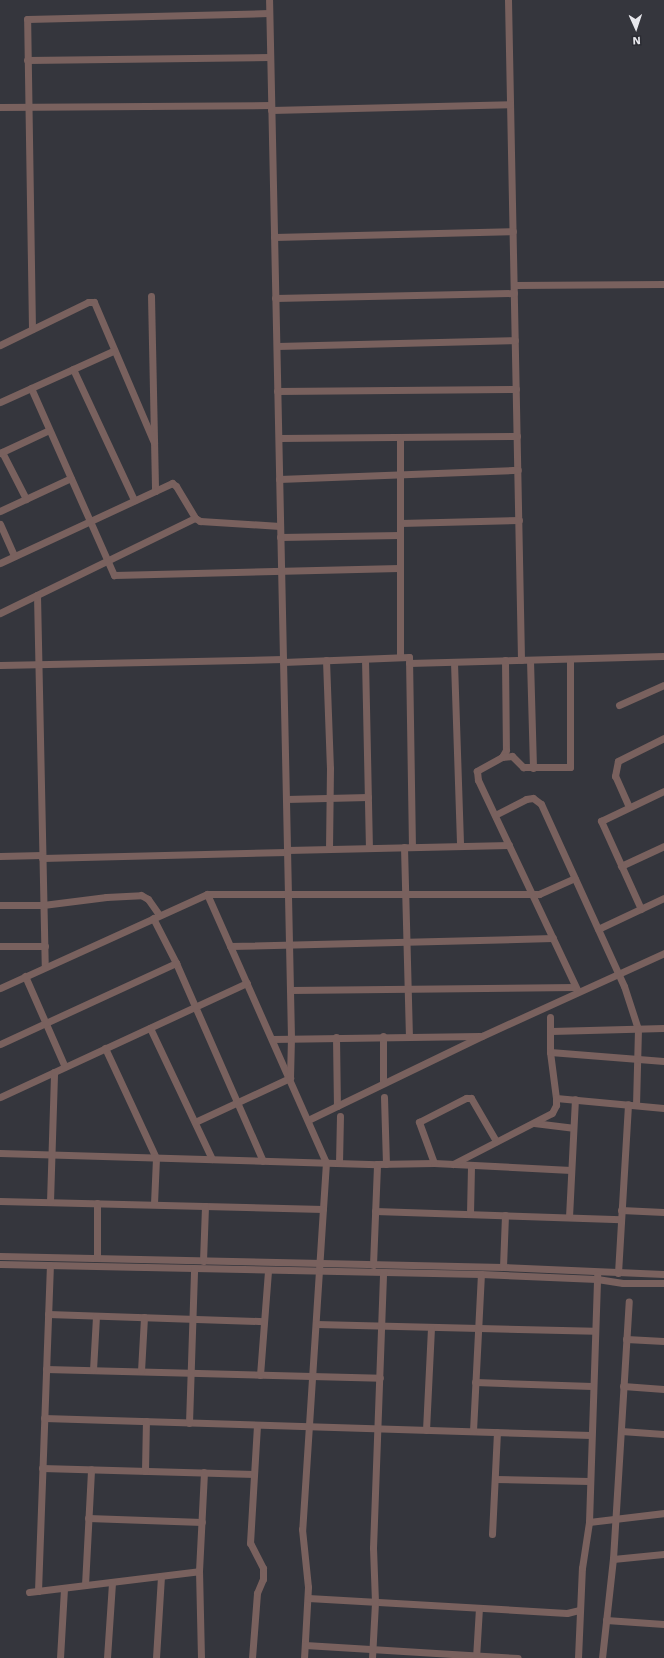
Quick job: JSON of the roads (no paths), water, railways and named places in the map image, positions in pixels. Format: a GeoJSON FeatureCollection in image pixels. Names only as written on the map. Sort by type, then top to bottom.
{"type":"FeatureCollection","features":[{"type":"Feature","properties":{"kind":"street"},"geometry":{"type":"LineString","coordinates":[[269,0],[291,1038],[290,1078]]}},
{"type":"Feature","properties":{"kind":"street"},"geometry":{"type":"LineString","coordinates":[[508,0],[522,660]]}},
{"type":"Feature","properties":{"kind":"street"},"geometry":{"type":"LineString","coordinates":[[32,329],[27,19],[269,13]]}},
{"type":"Feature","properties":{"kind":"street"},"geometry":{"type":"LineString","coordinates":[[27,60],[270,57]]}},
{"type":"Feature","properties":{"kind":"street"},"geometry":{"type":"LineString","coordinates":[[0,107],[271,108],[510,104]]}},
{"type":"Feature","properties":{"kind":"street"},"geometry":{"type":"LineString","coordinates":[[274,237],[513,231]]}},
{"type":"Feature","properties":{"kind":"street"},"geometry":{"type":"LineString","coordinates":[[514,285],[664,284]]}},
{"type":"Feature","properties":{"kind":"street"},"geometry":{"type":"LineString","coordinates":[[275,298],[514,293]]}},
{"type":"Feature","properties":{"kind":"street"},"geometry":{"type":"LineString","coordinates":[[151,296],[155,491]]}},
{"type":"Feature","properties":{"kind":"street"},"geometry":{"type":"LineString","coordinates":[[0,345],[88,302],[94,302],[113,350],[154,443]]}},
{"type":"Feature","properties":{"kind":"street"},"geometry":{"type":"LineString","coordinates":[[276,346],[515,340]]}},
{"type":"Feature","properties":{"kind":"street"},"geometry":{"type":"LineString","coordinates":[[0,402],[113,350]]}},
{"type":"Feature","properties":{"kind":"street"},"geometry":{"type":"LineString","coordinates":[[73,369],[134,500]]}},
{"type":"Feature","properties":{"kind":"street"},"geometry":{"type":"LineString","coordinates":[[31,388],[114,575],[399,568]]}},
{"type":"Feature","properties":{"kind":"street"},"geometry":{"type":"LineString","coordinates":[[277,391],[516,389]]}},
{"type":"Feature","properties":{"kind":"street"},"geometry":{"type":"LineString","coordinates":[[26,499],[1,453],[49,430]]}},
{"type":"Feature","properties":{"kind":"street"},"geometry":{"type":"LineString","coordinates":[[278,438],[517,436]]}},
{"type":"Feature","properties":{"kind":"street"},"geometry":{"type":"LineString","coordinates":[[400,437],[400,657]]}},
{"type":"Feature","properties":{"kind":"street"},"geometry":{"type":"LineString","coordinates":[[279,479],[518,470]]}},
{"type":"Feature","properties":{"kind":"street"},"geometry":{"type":"LineString","coordinates":[[0,511],[71,478]]}},
{"type":"Feature","properties":{"kind":"street"},"geometry":{"type":"LineString","coordinates":[[0,563],[172,483],[176,486],[196,518],[200,521],[280,526]]}},
{"type":"Feature","properties":{"kind":"street"},"geometry":{"type":"LineString","coordinates":[[0,613],[196,518]]}},
{"type":"Feature","properties":{"kind":"street"},"geometry":{"type":"LineString","coordinates":[[400,523],[519,520]]}},
{"type":"Feature","properties":{"kind":"street"},"geometry":{"type":"LineString","coordinates":[[0,524],[14,556]]}},
{"type":"Feature","properties":{"kind":"street"},"geometry":{"type":"LineString","coordinates":[[280,537],[400,534]]}},
{"type":"Feature","properties":{"kind":"street"},"geometry":{"type":"LineString","coordinates":[[37,595],[45,967]]}},
{"type":"Feature","properties":{"kind":"street"},"geometry":{"type":"LineString","coordinates":[[409,663],[664,656]]}},
{"type":"Feature","properties":{"kind":"street"},"geometry":{"type":"LineString","coordinates":[[0,665],[326,660],[409,657],[412,847]]}},
{"type":"Feature","properties":{"kind":"street"},"geometry":{"type":"LineString","coordinates":[[570,658],[570,767],[523,767],[512,756],[502,757],[477,771],[478,780],[534,894],[576,990]]}},
{"type":"Feature","properties":{"kind":"street"},"geometry":{"type":"LineString","coordinates":[[365,659],[369,848]]}},
{"type":"Feature","properties":{"kind":"street"},"geometry":{"type":"LineString","coordinates":[[326,660],[330,768],[328,798],[329,849]]}},
{"type":"Feature","properties":{"kind":"street"},"geometry":{"type":"LineString","coordinates":[[502,757],[506,750],[505,660]]}},
{"type":"Feature","properties":{"kind":"street"},"geometry":{"type":"LineString","coordinates":[[530,660],[533,768]]}},
{"type":"Feature","properties":{"kind":"street"},"geometry":{"type":"LineString","coordinates":[[454,662],[460,846]]}},
{"type":"Feature","properties":{"kind":"street"},"geometry":{"type":"LineString","coordinates":[[619,705],[664,685]]}},
{"type":"Feature","properties":{"kind":"street"},"geometry":{"type":"LineString","coordinates":[[629,807],[616,776],[618,761],[664,738]]}},
{"type":"Feature","properties":{"kind":"street"},"geometry":{"type":"LineString","coordinates":[[641,909],[601,821],[664,791]]}},
{"type":"Feature","properties":{"kind":"street"},"geometry":{"type":"LineString","coordinates":[[286,799],[368,797]]}},
{"type":"Feature","properties":{"kind":"street"},"geometry":{"type":"LineString","coordinates":[[495,815],[526,799],[533,798],[541,804],[619,975],[638,1029],[636,1105]]}},
{"type":"Feature","properties":{"kind":"street"},"geometry":{"type":"LineString","coordinates":[[0,856],[42,857],[509,845]]}},
{"type":"Feature","properties":{"kind":"street"},"geometry":{"type":"LineString","coordinates":[[621,866],[664,846]]}},
{"type":"Feature","properties":{"kind":"street"},"geometry":{"type":"LineString","coordinates":[[404,847],[409,1035]]}},
{"type":"Feature","properties":{"kind":"street"},"geometry":{"type":"LineString","coordinates":[[0,988],[207,894],[288,892],[405,895],[534,894],[575,878]]}},
{"type":"Feature","properties":{"kind":"street"},"geometry":{"type":"LineString","coordinates":[[207,894],[326,1162],[302,1529],[308,1598],[304,1658]]}},
{"type":"Feature","properties":{"kind":"street"},"geometry":{"type":"LineString","coordinates":[[0,905],[43,905],[106,897],[141,895],[148,899],[263,1161]]}},
{"type":"Feature","properties":{"kind":"street"},"geometry":{"type":"LineString","coordinates":[[598,929],[664,898]]}},
{"type":"Feature","properties":{"kind":"street"},"geometry":{"type":"LineString","coordinates":[[230,946],[289,943],[406,942],[553,938]]}},
{"type":"Feature","properties":{"kind":"street"},"geometry":{"type":"LineString","coordinates":[[0,946],[44,946]]}},
{"type":"Feature","properties":{"kind":"street"},"geometry":{"type":"LineString","coordinates":[[308,1120],[576,990],[619,975],[664,953]]}},
{"type":"Feature","properties":{"kind":"street"},"geometry":{"type":"LineString","coordinates":[[0,1044],[176,963]]}},
{"type":"Feature","properties":{"kind":"street"},"geometry":{"type":"LineString","coordinates":[[25,976],[65,1067]]}},
{"type":"Feature","properties":{"kind":"street"},"geometry":{"type":"LineString","coordinates":[[0,1097],[247,983]]}},
{"type":"Feature","properties":{"kind":"street"},"geometry":{"type":"LineString","coordinates":[[290,990],[407,988],[576,990]]}},
{"type":"Feature","properties":{"kind":"street"},"geometry":{"type":"LineString","coordinates":[[452,1164],[533,1123],[555,1110],[556,1098],[550,1052],[552,1031],[550,1017]]}},
{"type":"Feature","properties":{"kind":"street"},"geometry":{"type":"LineString","coordinates":[[150,1028],[212,1159]]}},
{"type":"Feature","properties":{"kind":"street"},"geometry":{"type":"LineString","coordinates":[[552,1031],[664,1028]]}},
{"type":"Feature","properties":{"kind":"street"},"geometry":{"type":"LineString","coordinates":[[272,1039],[409,1035],[482,1036]]}},
{"type":"Feature","properties":{"kind":"street"},"geometry":{"type":"LineString","coordinates":[[383,1036],[383,1083]]}},
{"type":"Feature","properties":{"kind":"street"},"geometry":{"type":"LineString","coordinates":[[336,1037],[337,1106]]}},
{"type":"Feature","properties":{"kind":"street"},"geometry":{"type":"LineString","coordinates":[[106,1048],[156,1158],[154,1204]]}},
{"type":"Feature","properties":{"kind":"street"},"geometry":{"type":"LineString","coordinates":[[550,1052],[664,1061]]}},
{"type":"Feature","properties":{"kind":"street"},"geometry":{"type":"LineString","coordinates":[[50,1202],[50,1154],[54,1072]]}},
{"type":"Feature","properties":{"kind":"street"},"geometry":{"type":"LineString","coordinates":[[195,1122],[290,1078]]}},
{"type":"Feature","properties":{"kind":"street"},"geometry":{"type":"LineString","coordinates":[[384,1097],[386,1164]]}},
{"type":"Feature","properties":{"kind":"street"},"geometry":{"type":"LineString","coordinates":[[434,1163],[419,1122],[466,1098],[471,1098],[496,1141]]}},
{"type":"Feature","properties":{"kind":"street"},"geometry":{"type":"LineString","coordinates":[[556,1098],[664,1108]]}},
{"type":"Feature","properties":{"kind":"street"},"geometry":{"type":"LineString","coordinates":[[569,1217],[575,1099]]}},
{"type":"Feature","properties":{"kind":"street"},"geometry":{"type":"LineString","coordinates":[[618,1273],[628,1104]]}},
{"type":"Feature","properties":{"kind":"street"},"geometry":{"type":"LineString","coordinates":[[339,1163],[340,1116]]}},
{"type":"Feature","properties":{"kind":"street"},"geometry":{"type":"LineString","coordinates":[[533,1123],[573,1128]]}},
{"type":"Feature","properties":{"kind":"street"},"geometry":{"type":"LineString","coordinates":[[0,1153],[377,1164],[434,1163],[571,1170]]}},
{"type":"Feature","properties":{"kind":"street"},"geometry":{"type":"LineString","coordinates":[[373,1265],[377,1164]]}},
{"type":"Feature","properties":{"kind":"street"},"geometry":{"type":"LineString","coordinates":[[470,1214],[472,1165]]}},
{"type":"Feature","properties":{"kind":"street"},"geometry":{"type":"LineString","coordinates":[[0,1201],[323,1209]]}},
{"type":"Feature","properties":{"kind":"street"},"geometry":{"type":"LineString","coordinates":[[97,1203],[97,1258]]}},
{"type":"Feature","properties":{"kind":"street"},"geometry":{"type":"LineString","coordinates":[[203,1261],[205,1206]]}},
{"type":"Feature","properties":{"kind":"street"},"geometry":{"type":"LineString","coordinates":[[621,1210],[664,1212]]}},
{"type":"Feature","properties":{"kind":"street"},"geometry":{"type":"LineString","coordinates":[[375,1211],[621,1219]]}},
{"type":"Feature","properties":{"kind":"street"},"geometry":{"type":"LineString","coordinates":[[503,1267],[505,1215]]}},
{"type":"Feature","properties":{"kind":"street"},"geometry":{"type":"LineString","coordinates":[[0,1256],[203,1261],[383,1272],[597,1276],[618,1273],[664,1274]]}},
{"type":"Feature","properties":{"kind":"street"},"geometry":{"type":"LineString","coordinates":[[0,1264],[268,1271],[373,1265],[503,1267],[597,1276],[623,1283],[664,1283]]}},
{"type":"Feature","properties":{"kind":"street"},"geometry":{"type":"LineString","coordinates":[[38,1591],[50,1265]]}},
{"type":"Feature","properties":{"kind":"street"},"geometry":{"type":"LineString","coordinates":[[189,1423],[194,1269]]}},
{"type":"Feature","properties":{"kind":"street"},"geometry":{"type":"LineString","coordinates":[[260,1374],[268,1271]]}},
{"type":"Feature","properties":{"kind":"street"},"geometry":{"type":"LineString","coordinates":[[372,1658],[375,1602],[373,1548],[383,1272]]}},
{"type":"Feature","properties":{"kind":"street"},"geometry":{"type":"LineString","coordinates":[[473,1431],[477,1328],[481,1274]]}},
{"type":"Feature","properties":{"kind":"street"},"geometry":{"type":"LineString","coordinates":[[578,1658],[582,1568],[589,1522],[592,1386],[597,1276]]}},
{"type":"Feature","properties":{"kind":"street"},"geometry":{"type":"LineString","coordinates":[[602,1658],[613,1559],[629,1301]]}},
{"type":"Feature","properties":{"kind":"street"},"geometry":{"type":"LineString","coordinates":[[48,1314],[264,1321]]}},
{"type":"Feature","properties":{"kind":"street"},"geometry":{"type":"LineString","coordinates":[[93,1370],[96,1316]]}},
{"type":"Feature","properties":{"kind":"street"},"geometry":{"type":"LineString","coordinates":[[141,1371],[144,1317]]}},
{"type":"Feature","properties":{"kind":"street"},"geometry":{"type":"LineString","coordinates":[[316,1324],[382,1327],[594,1330]]}},
{"type":"Feature","properties":{"kind":"street"},"geometry":{"type":"LineString","coordinates":[[426,1430],[430,1328]]}},
{"type":"Feature","properties":{"kind":"street"},"geometry":{"type":"LineString","coordinates":[[626,1339],[664,1341]]}},
{"type":"Feature","properties":{"kind":"street"},"geometry":{"type":"LineString","coordinates":[[46,1369],[380,1378]]}},
{"type":"Feature","properties":{"kind":"street"},"geometry":{"type":"LineString","coordinates":[[475,1382],[592,1386]]}},
{"type":"Feature","properties":{"kind":"street"},"geometry":{"type":"LineString","coordinates":[[624,1386],[664,1389]]}},
{"type":"Feature","properties":{"kind":"street"},"geometry":{"type":"LineString","coordinates":[[44,1418],[591,1435]]}},
{"type":"Feature","properties":{"kind":"street"},"geometry":{"type":"LineString","coordinates":[[145,1471],[146,1421]]}},
{"type":"Feature","properties":{"kind":"street"},"geometry":{"type":"LineString","coordinates":[[252,1658],[257,1593],[263,1579],[263,1568],[250,1543],[257,1425]]}},
{"type":"Feature","properties":{"kind":"street"},"geometry":{"type":"LineString","coordinates":[[621,1431],[664,1434]]}},
{"type":"Feature","properties":{"kind":"street"},"geometry":{"type":"LineString","coordinates":[[492,1534],[497,1432]]}},
{"type":"Feature","properties":{"kind":"street"},"geometry":{"type":"LineString","coordinates":[[42,1468],[254,1474]]}},
{"type":"Feature","properties":{"kind":"street"},"geometry":{"type":"LineString","coordinates":[[85,1585],[91,1469]]}},
{"type":"Feature","properties":{"kind":"street"},"geometry":{"type":"LineString","coordinates":[[201,1658],[199,1571],[204,1472]]}},
{"type":"Feature","properties":{"kind":"street"},"geometry":{"type":"LineString","coordinates":[[494,1479],[589,1481]]}},
{"type":"Feature","properties":{"kind":"street"},"geometry":{"type":"LineString","coordinates":[[589,1522],[664,1513]]}},
{"type":"Feature","properties":{"kind":"street"},"geometry":{"type":"LineString","coordinates":[[88,1518],[202,1522]]}},
{"type":"Feature","properties":{"kind":"street"},"geometry":{"type":"LineString","coordinates":[[613,1559],[664,1554]]}},
{"type":"Feature","properties":{"kind":"street"},"geometry":{"type":"LineString","coordinates":[[29,1592],[199,1571]]}},
{"type":"Feature","properties":{"kind":"street"},"geometry":{"type":"LineString","coordinates":[[156,1658],[160,1576]]}},
{"type":"Feature","properties":{"kind":"street"},"geometry":{"type":"LineString","coordinates":[[107,1658],[112,1582]]}},
{"type":"Feature","properties":{"kind":"street"},"geometry":{"type":"LineString","coordinates":[[60,1658],[64,1588]]}},
{"type":"Feature","properties":{"kind":"street"},"geometry":{"type":"LineString","coordinates":[[308,1598],[567,1613],[579,1610]]}},
{"type":"Feature","properties":{"kind":"street"},"geometry":{"type":"LineString","coordinates":[[476,1657],[479,1608]]}},
{"type":"Feature","properties":{"kind":"street"},"geometry":{"type":"LineString","coordinates":[[606,1620],[664,1624]]}},
{"type":"Feature","properties":{"kind":"street"},"geometry":{"type":"LineString","coordinates":[[305,1645],[476,1657],[518,1658]]}}]}
